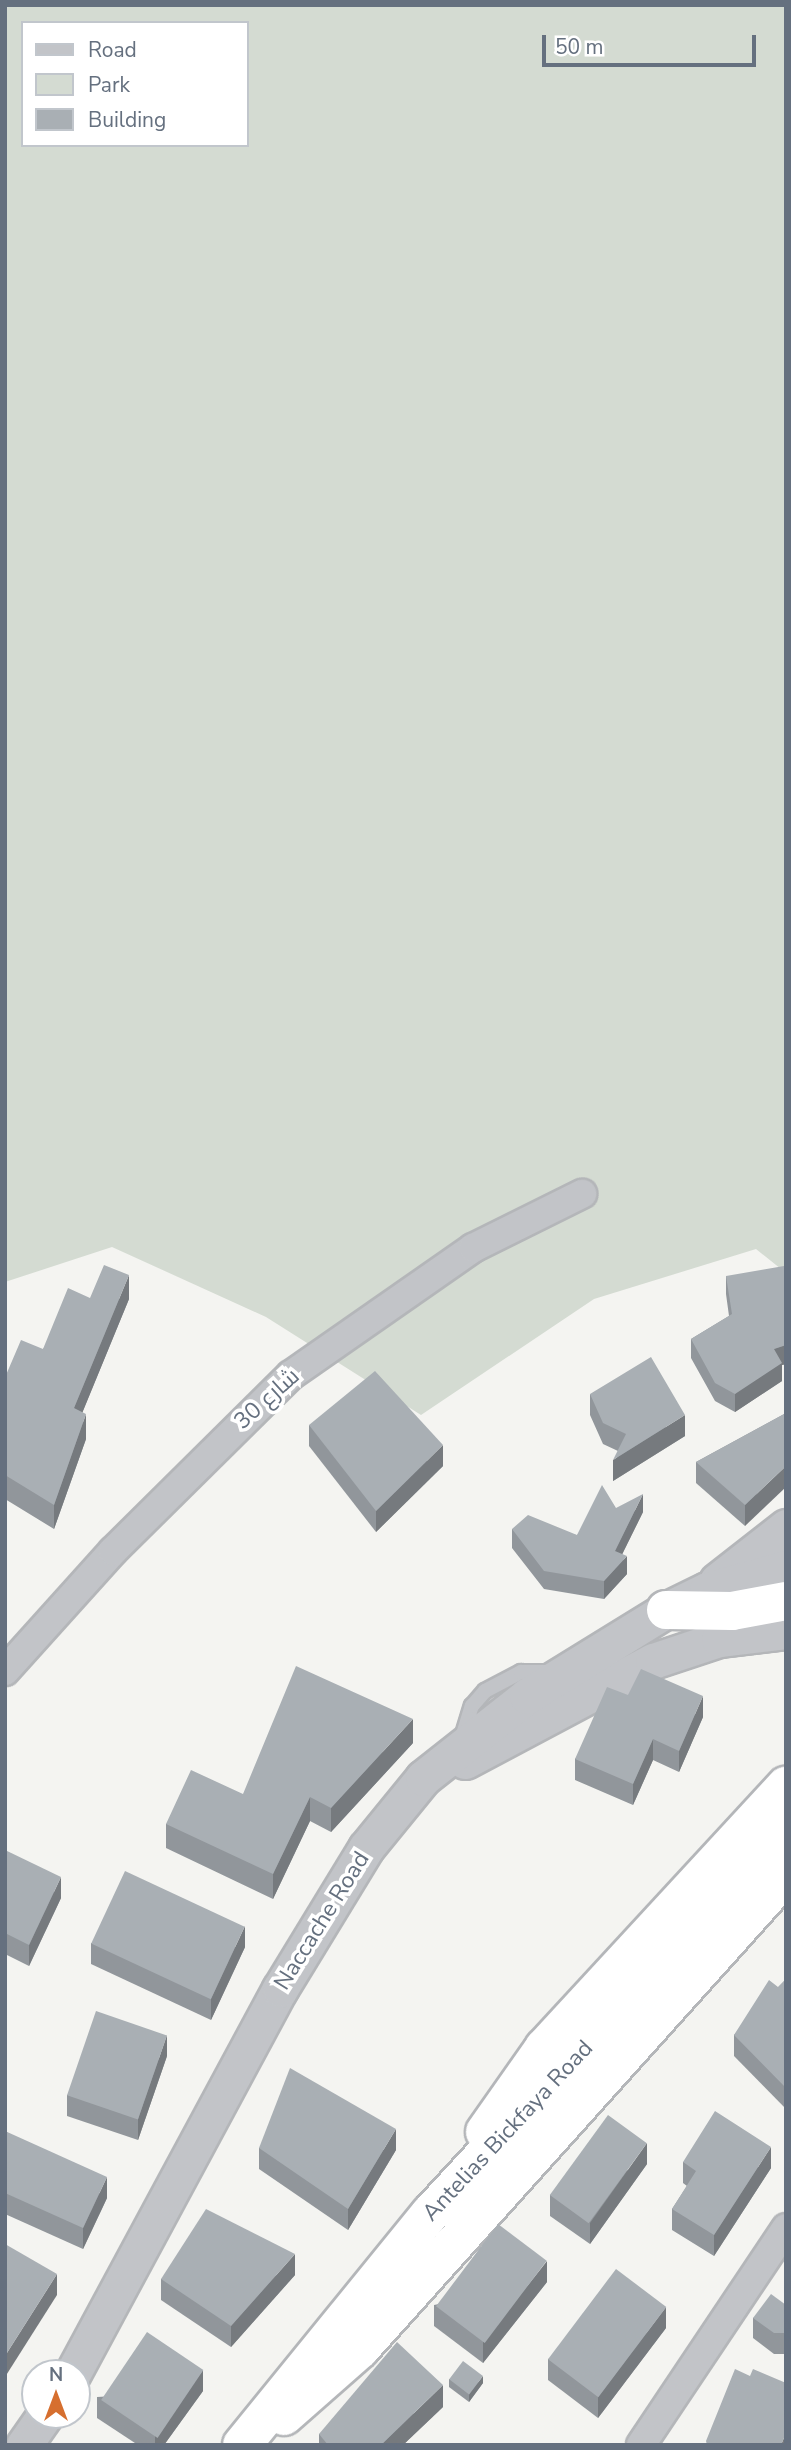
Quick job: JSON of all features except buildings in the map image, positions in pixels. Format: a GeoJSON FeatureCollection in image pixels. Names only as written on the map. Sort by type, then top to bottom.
{"type":"FeatureCollection","features":[{"type":"Feature","properties":{"kind":"highway"},"geometry":{"type":"LineString","coordinates":[[666,1610],[732,1611],[786,1601]]}},
{"type":"Feature","properties":{"kind":"highway"},"geometry":{"type":"LineString","coordinates":[[430,2214],[544,2048],[786,1786]]}},
{"type":"Feature","properties":{"kind":"highway","name":"Antelias Bickfaya Road"},"geometry":{"type":"LineString","coordinates":[[242,2445],[430,2214],[786,1828]]}},
{"type":"Feature","properties":{"kind":"highway"},"geometry":{"type":"LineString","coordinates":[[250,2445],[360,2349],[786,1875]]}},
{"type":"Feature","properties":{"kind":"highway"},"geometry":{"type":"LineString","coordinates":[[727,1939],[749,1935],[786,1914]]}},
{"type":"Feature","properties":{"kind":"street","name":"شارع 30"},"geometry":{"type":"LineString","coordinates":[[5,1671],[122,1542],[291,1376],[473,1248],[582,1195]]}},
{"type":"Feature","properties":{"kind":"street"},"geometry":{"type":"LineString","coordinates":[[707,1590],[786,1527]]}},
{"type":"Feature","properties":{"kind":"street"},"geometry":{"type":"LineString","coordinates":[[707,1590],[786,1568]]}},
{"type":"Feature","properties":{"kind":"street","name":"Naccache Road"},"geometry":{"type":"LineString","coordinates":[[81,2359],[280,1989],[366,1848],[452,1752],[561,1674],[666,1610],[707,1590]]}},
{"type":"Feature","properties":{"kind":"street"},"geometry":{"type":"LineString","coordinates":[[452,1752],[475,1758],[653,1661],[719,1639],[786,1631]]}},
{"type":"Feature","properties":{"kind":"street"},"geometry":{"type":"LineString","coordinates":[[642,2444],[786,2228]]}},
{"type":"Feature","properties":{"kind":"street"},"geometry":{"type":"LineString","coordinates":[[24,2445],[35,2429]]}},
{"type":"Feature","properties":{"kind":"green space"},"geometry":{"type":"Polygon","coordinates":[[[5,5],[786,5],[786,1273],[756,1249],[594,1299],[421,1415],[266,1317],[112,1247],[5,1282],[5,5]]]}}]}
